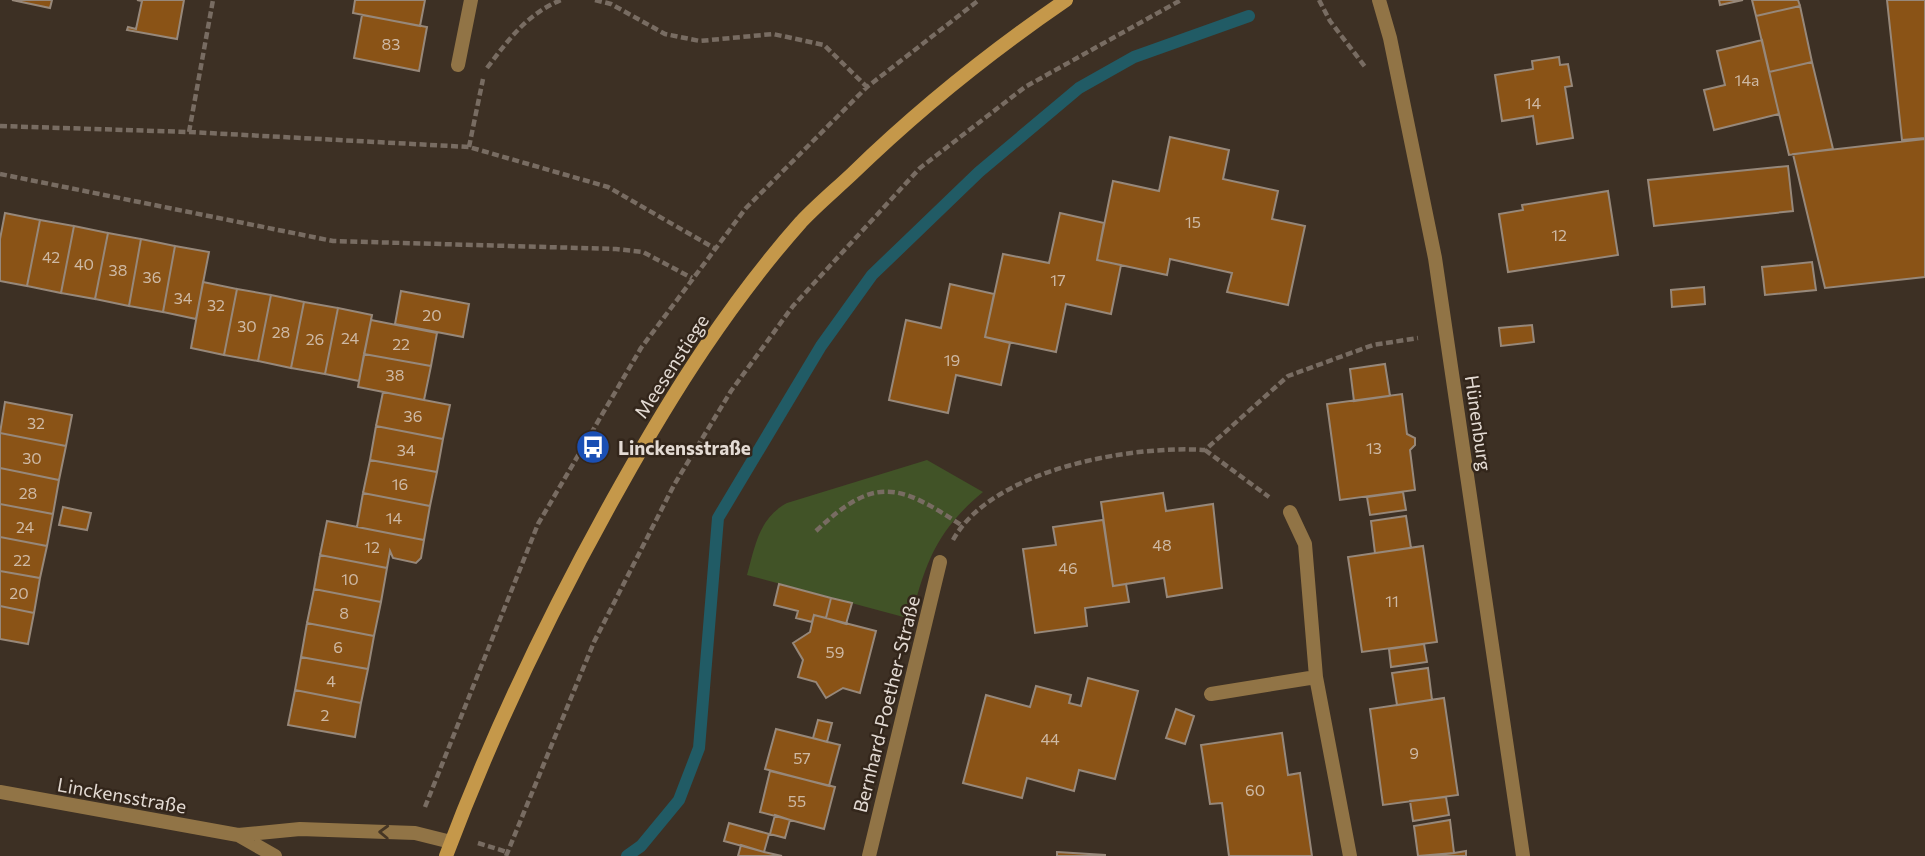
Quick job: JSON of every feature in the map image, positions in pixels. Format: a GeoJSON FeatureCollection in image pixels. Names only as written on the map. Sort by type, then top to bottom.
{"type":"FeatureCollection","features":[{"type":"Feature","properties":{"kind":"street"},"geometry":{"type":"LineString","coordinates":[[458,65],[471,0]]}},
{"type":"Feature","properties":{"kind":"street","name":"Meesenstiege"},"geometry":{"type":"LineString","coordinates":[[448,849],[530,659],[574,568],[669,400],[751,283],[803,220],[902,125],[1021,31],[1066,0]]}},
{"type":"Feature","properties":{"kind":"street","name":"Hünenburg"},"geometry":{"type":"LineString","coordinates":[[1379,0],[1404,105],[1447,333],[1523,856]]}},
{"type":"Feature","properties":{"kind":"street"},"geometry":{"type":"LineString","coordinates":[[1290,512],[1305,544],[1316,677],[1350,856]]}},
{"type":"Feature","properties":{"kind":"street","name":"Bernhard-Poether-Straße"},"geometry":{"type":"LineString","coordinates":[[869,856],[940,562]]}},
{"type":"Feature","properties":{"kind":"street"},"geometry":{"type":"LineString","coordinates":[[1212,694],[1316,677]]}},
{"type":"Feature","properties":{"kind":"street","name":"Linckensstraße"},"geometry":{"type":"LineString","coordinates":[[0,792],[238,835],[300,829],[415,833],[448,849]]}},
{"type":"Feature","properties":{"kind":"street","name":"Linckensstraße"},"geometry":{"type":"LineString","coordinates":[[238,835],[275,856]]}},
{"type":"Feature","properties":{"kind":"path"},"geometry":{"type":"LineString","coordinates":[[189,132],[213,0]]}},
{"type":"Feature","properties":{"kind":"path"},"geometry":{"type":"LineString","coordinates":[[469,147],[485,71],[514,32],[539,9],[561,0]]}},
{"type":"Feature","properties":{"kind":"path"},"geometry":{"type":"LineString","coordinates":[[595,0],[611,4],[665,34],[700,41],[773,34],[824,45],[867,87]]}},
{"type":"Feature","properties":{"kind":"path"},"geometry":{"type":"LineString","coordinates":[[506,856],[594,642],[674,485],[730,391],[793,306],[920,168],[1024,87],[1181,0]]}},
{"type":"Feature","properties":{"kind":"path"},"geometry":{"type":"LineString","coordinates":[[1319,0],[1356,58],[1404,105]]}},
{"type":"Feature","properties":{"kind":"path"},"geometry":{"type":"LineString","coordinates":[[0,126],[189,132],[469,147],[608,187],[714,248]]}},
{"type":"Feature","properties":{"kind":"path"},"geometry":{"type":"LineString","coordinates":[[0,174],[333,241],[616,248],[643,252],[692,278]]}},
{"type":"Feature","properties":{"kind":"path"},"geometry":{"type":"LineString","coordinates":[[1205,450],[1288,376],[1373,345],[1447,333]]}},
{"type":"Feature","properties":{"kind":"path"},"geometry":{"type":"LineString","coordinates":[[940,562],[961,525],[982,506],[1006,491],[1050,474],[1134,450],[1205,450],[1290,512]]}},
{"type":"Feature","properties":{"kind":"path"},"geometry":{"type":"LineString","coordinates":[[816,531],[855,500],[888,491],[925,501],[961,525]]}},
{"type":"Feature","properties":{"kind":"green space"},"geometry":{"type":"Polygon","coordinates":[[[927,460],[983,492],[954,520],[935,549],[911,619],[747,575],[764,525],[770,516],[787,503],[927,460]]]}},
{"type":"Feature","properties":{"kind":"building"},"geometry":{"type":"Polygon","coordinates":[[[12,0],[52,0],[50,8],[12,0]]]}},
{"type":"Feature","properties":{"kind":"building"},"geometry":{"type":"Polygon","coordinates":[[[137,0],[184,0],[177,39],[127,30],[128,27],[136,29],[142,1],[137,0]]]}},
{"type":"Feature","properties":{"kind":"building"},"geometry":{"type":"Polygon","coordinates":[[[355,0],[425,0],[420,26],[353,13],[355,0]]]}},
{"type":"Feature","properties":{"kind":"building"},"geometry":{"type":"Polygon","coordinates":[[[1719,0],[1743,0],[1720,5],[1719,0]]]}},
{"type":"Feature","properties":{"kind":"building"},"geometry":{"type":"Polygon","coordinates":[[[1752,0],[1798,0],[1800,6],[1756,16],[1752,0]]]}},
{"type":"Feature","properties":{"kind":"building"},"geometry":{"type":"Polygon","coordinates":[[[1887,0],[1925,0],[1925,138],[1902,140],[1887,0]]]}},
{"type":"Feature","properties":{"kind":"building"},"geometry":{"type":"Polygon","coordinates":[[[1800,6],[1812,62],[1769,72],[1756,16],[1800,6]]]}},
{"type":"Feature","properties":{"kind":"building"},"geometry":{"type":"Polygon","coordinates":[[[362,15],[427,27],[419,71],[354,58],[362,15]]]}},
{"type":"Feature","properties":{"kind":"building"},"geometry":{"type":"Polygon","coordinates":[[[1762,40],[1779,114],[1714,130],[1704,90],[1725,85],[1717,51],[1762,40]]]}},
{"type":"Feature","properties":{"kind":"building"},"geometry":{"type":"Polygon","coordinates":[[[1559,57],[1560,65],[1568,64],[1572,86],[1565,87],[1573,138],[1537,144],[1533,116],[1502,121],[1495,75],[1533,69],[1532,61],[1559,57]]]}},
{"type":"Feature","properties":{"kind":"building"},"geometry":{"type":"Polygon","coordinates":[[[1812,62],[1833,149],[1789,155],[1769,72],[1812,62]]]}},
{"type":"Feature","properties":{"kind":"building"},"geometry":{"type":"Polygon","coordinates":[[[1170,137],[1229,150],[1223,179],[1278,191],[1272,219],[1305,226],[1288,305],[1227,292],[1232,273],[1170,259],[1167,275],[1097,260],[1113,181],[1159,191],[1170,137]]]}},
{"type":"Feature","properties":{"kind":"building"},"geometry":{"type":"Polygon","coordinates":[[[1925,139],[1925,277],[1825,288],[1793,154],[1925,139]]]}},
{"type":"Feature","properties":{"kind":"building"},"geometry":{"type":"Polygon","coordinates":[[[1788,166],[1793,211],[1654,226],[1648,180],[1788,166]]]}},
{"type":"Feature","properties":{"kind":"building"},"geometry":{"type":"Polygon","coordinates":[[[1608,191],[1618,255],[1508,272],[1499,214],[1523,210],[1522,205],[1608,191]]]}},
{"type":"Feature","properties":{"kind":"building"},"geometry":{"type":"Polygon","coordinates":[[[5,213],[40,220],[27,286],[0,281],[0,239],[5,213]]]}},
{"type":"Feature","properties":{"kind":"building"},"geometry":{"type":"Polygon","coordinates":[[[1060,213],[1104,223],[1097,260],[1121,265],[1111,314],[1066,304],[1056,352],[985,337],[1003,254],[1049,263],[1060,213]]]}},
{"type":"Feature","properties":{"kind":"building"},"geometry":{"type":"Polygon","coordinates":[[[40,220],[74,226],[61,293],[27,286],[40,220]]]}},
{"type":"Feature","properties":{"kind":"building"},"geometry":{"type":"Polygon","coordinates":[[[74,226],[108,233],[95,299],[61,293],[74,226]]]}},
{"type":"Feature","properties":{"kind":"building"},"geometry":{"type":"Polygon","coordinates":[[[108,233],[141,239],[129,306],[95,299],[108,233]]]}},
{"type":"Feature","properties":{"kind":"building"},"geometry":{"type":"Polygon","coordinates":[[[141,239],[175,246],[163,312],[129,306],[141,239]]]}},
{"type":"Feature","properties":{"kind":"building"},"geometry":{"type":"Polygon","coordinates":[[[175,246],[209,252],[196,319],[163,312],[175,246]]]}},
{"type":"Feature","properties":{"kind":"building"},"geometry":{"type":"Polygon","coordinates":[[[1812,262],[1816,290],[1765,295],[1762,267],[1812,262]]]}},
{"type":"Feature","properties":{"kind":"building"},"geometry":{"type":"Polygon","coordinates":[[[203,282],[237,289],[224,355],[191,348],[203,282]]]}},
{"type":"Feature","properties":{"kind":"building"},"geometry":{"type":"Polygon","coordinates":[[[950,284],[994,294],[985,337],[1010,343],[1001,385],[956,375],[948,413],[889,400],[906,320],[941,328],[950,284]]]}},
{"type":"Feature","properties":{"kind":"building"},"geometry":{"type":"Polygon","coordinates":[[[1704,287],[1705,304],[1672,307],[1671,290],[1704,287]]]}},
{"type":"Feature","properties":{"kind":"building"},"geometry":{"type":"Polygon","coordinates":[[[237,289],[271,295],[258,361],[224,355],[237,289]]]}},
{"type":"Feature","properties":{"kind":"building"},"geometry":{"type":"Polygon","coordinates":[[[401,291],[469,304],[463,337],[395,324],[401,291]]]}},
{"type":"Feature","properties":{"kind":"building"},"geometry":{"type":"Polygon","coordinates":[[[271,295],[304,302],[291,368],[258,361],[271,295]]]}},
{"type":"Feature","properties":{"kind":"building"},"geometry":{"type":"Polygon","coordinates":[[[304,302],[338,308],[325,374],[291,368],[304,302]]]}},
{"type":"Feature","properties":{"kind":"building"},"geometry":{"type":"Polygon","coordinates":[[[338,308],[372,315],[359,381],[325,374],[338,308]]]}},
{"type":"Feature","properties":{"kind":"building"},"geometry":{"type":"Polygon","coordinates":[[[371,320],[437,333],[431,366],[364,354],[371,320]]]}},
{"type":"Feature","properties":{"kind":"building"},"geometry":{"type":"Polygon","coordinates":[[[1532,325],[1534,342],[1501,346],[1499,328],[1532,325]]]}},
{"type":"Feature","properties":{"kind":"building"},"geometry":{"type":"Polygon","coordinates":[[[364,354],[431,366],[424,400],[358,387],[364,354]]]}},
{"type":"Feature","properties":{"kind":"building"},"geometry":{"type":"Polygon","coordinates":[[[1385,364],[1390,396],[1354,401],[1350,369],[1385,364]]]}},
{"type":"Feature","properties":{"kind":"building"},"geometry":{"type":"Polygon","coordinates":[[[383,392],[450,405],[443,439],[376,426],[383,392]]]}},
{"type":"Feature","properties":{"kind":"building"},"geometry":{"type":"Polygon","coordinates":[[[1402,394],[1407,434],[1415,438],[1415,445],[1410,450],[1415,490],[1340,500],[1327,404],[1402,394]]]}},
{"type":"Feature","properties":{"kind":"building"},"geometry":{"type":"Polygon","coordinates":[[[5,402],[72,415],[66,446],[0,433],[5,402]]]}},
{"type":"Feature","properties":{"kind":"building"},"geometry":{"type":"Polygon","coordinates":[[[376,426],[443,439],[437,472],[370,460],[376,426]]]}},
{"type":"Feature","properties":{"kind":"building"},"geometry":{"type":"Polygon","coordinates":[[[0,433],[66,446],[59,480],[0,468],[0,433]]]}},
{"type":"Feature","properties":{"kind":"building"},"geometry":{"type":"Polygon","coordinates":[[[370,460],[437,472],[430,506],[363,493],[370,460]]]}},
{"type":"Feature","properties":{"kind":"building"},"geometry":{"type":"Polygon","coordinates":[[[0,468],[59,480],[53,514],[0,504],[0,468]]]}},
{"type":"Feature","properties":{"kind":"building"},"geometry":{"type":"Polygon","coordinates":[[[1403,492],[1406,510],[1370,515],[1367,497],[1403,492]]]}},
{"type":"Feature","properties":{"kind":"building"},"geometry":{"type":"Polygon","coordinates":[[[363,493],[430,506],[424,540],[357,527],[363,493]]]}},
{"type":"Feature","properties":{"kind":"building"},"geometry":{"type":"Polygon","coordinates":[[[1163,493],[1166,511],[1213,504],[1222,588],[1167,597],[1164,578],[1113,586],[1101,502],[1163,493]]]}},
{"type":"Feature","properties":{"kind":"building"},"geometry":{"type":"Polygon","coordinates":[[[0,504],[53,514],[47,546],[0,537],[0,504]]]}},
{"type":"Feature","properties":{"kind":"building"},"geometry":{"type":"Polygon","coordinates":[[[63,507],[91,513],[87,530],[59,525],[63,507]]]}},
{"type":"Feature","properties":{"kind":"building"},"geometry":{"type":"Polygon","coordinates":[[[1406,516],[1411,548],[1375,553],[1371,521],[1406,516]]]}},
{"type":"Feature","properties":{"kind":"building"},"geometry":{"type":"Polygon","coordinates":[[[1103,520],[1113,586],[1126,584],[1129,602],[1085,608],[1087,626],[1035,633],[1023,549],[1056,545],[1053,527],[1103,520]]]}},
{"type":"Feature","properties":{"kind":"building"},"geometry":{"type":"Polygon","coordinates":[[[327,521],[424,540],[421,558],[416,563],[393,558],[390,551],[387,568],[320,555],[327,521]]]}},
{"type":"Feature","properties":{"kind":"building"},"geometry":{"type":"Polygon","coordinates":[[[0,537],[47,546],[40,578],[0,571],[0,537]]]}},
{"type":"Feature","properties":{"kind":"building"},"geometry":{"type":"Polygon","coordinates":[[[1423,546],[1437,642],[1362,652],[1348,557],[1423,546]]]}},
{"type":"Feature","properties":{"kind":"building"},"geometry":{"type":"Polygon","coordinates":[[[320,555],[387,568],[381,602],[314,589],[320,555]]]}},
{"type":"Feature","properties":{"kind":"building"},"geometry":{"type":"Polygon","coordinates":[[[0,571],[40,578],[34,613],[0,606],[0,571]]]}},
{"type":"Feature","properties":{"kind":"building"},"geometry":{"type":"Polygon","coordinates":[[[779,584],[831,598],[826,618],[814,615],[812,622],[796,618],[798,611],[774,605],[779,584]]]}},
{"type":"Feature","properties":{"kind":"building"},"geometry":{"type":"Polygon","coordinates":[[[314,589],[381,602],[374,636],[307,623],[314,589]]]}},
{"type":"Feature","properties":{"kind":"building"},"geometry":{"type":"Polygon","coordinates":[[[831,598],[852,603],[846,624],[826,618],[831,598]]]}},
{"type":"Feature","properties":{"kind":"building"},"geometry":{"type":"Polygon","coordinates":[[[0,606],[34,613],[28,644],[0,639],[0,606]]]}},
{"type":"Feature","properties":{"kind":"building"},"geometry":{"type":"Polygon","coordinates":[[[814,615],[876,631],[860,693],[843,688],[826,698],[816,682],[798,677],[803,660],[793,643],[810,632],[814,615]]]}},
{"type":"Feature","properties":{"kind":"building"},"geometry":{"type":"Polygon","coordinates":[[[307,623],[374,636],[368,669],[301,657],[307,623]]]}},
{"type":"Feature","properties":{"kind":"building"},"geometry":{"type":"Polygon","coordinates":[[[1424,644],[1427,662],[1391,667],[1389,649],[1424,644]]]}},
{"type":"Feature","properties":{"kind":"building"},"geometry":{"type":"Polygon","coordinates":[[[301,657],[368,669],[361,703],[295,690],[301,657]]]}},
{"type":"Feature","properties":{"kind":"building"},"geometry":{"type":"Polygon","coordinates":[[[1428,668],[1432,700],[1397,705],[1392,673],[1428,668]]]}},
{"type":"Feature","properties":{"kind":"building"},"geometry":{"type":"Polygon","coordinates":[[[1088,678],[1138,691],[1115,779],[1079,770],[1074,791],[1027,778],[1022,798],[963,783],[986,695],[1030,707],[1036,686],[1071,695],[1069,703],[1081,706],[1088,678]]]}},
{"type":"Feature","properties":{"kind":"building"},"geometry":{"type":"Polygon","coordinates":[[[295,690],[361,703],[355,737],[288,725],[295,690]]]}},
{"type":"Feature","properties":{"kind":"building"},"geometry":{"type":"Polygon","coordinates":[[[1444,698],[1458,795],[1383,805],[1370,709],[1444,698]]]}},
{"type":"Feature","properties":{"kind":"building"},"geometry":{"type":"Polygon","coordinates":[[[1176,709],[1194,716],[1185,744],[1166,738],[1176,709]]]}},
{"type":"Feature","properties":{"kind":"building"},"geometry":{"type":"Polygon","coordinates":[[[818,720],[832,723],[827,742],[813,738],[818,720]]]}},
{"type":"Feature","properties":{"kind":"building"},"geometry":{"type":"Polygon","coordinates":[[[776,729],[840,745],[829,786],[765,769],[776,729]]]}},
{"type":"Feature","properties":{"kind":"building"},"geometry":{"type":"Polygon","coordinates":[[[1282,733],[1288,775],[1300,773],[1312,856],[1229,856],[1222,803],[1210,804],[1201,745],[1282,733]]]}},
{"type":"Feature","properties":{"kind":"building"},"geometry":{"type":"Polygon","coordinates":[[[770,771],[835,787],[824,829],[760,812],[770,771]]]}},
{"type":"Feature","properties":{"kind":"building"},"geometry":{"type":"Polygon","coordinates":[[[1446,797],[1449,815],[1413,821],[1410,801],[1446,797]]]}},
{"type":"Feature","properties":{"kind":"building"},"geometry":{"type":"Polygon","coordinates":[[[775,815],[790,820],[785,838],[770,834],[775,815]]]}},
{"type":"Feature","properties":{"kind":"building"},"geometry":{"type":"Polygon","coordinates":[[[1450,820],[1454,853],[1418,856],[1414,826],[1450,820]]]}},
{"type":"Feature","properties":{"kind":"building"},"geometry":{"type":"Polygon","coordinates":[[[729,823],[769,834],[764,852],[724,841],[729,823]]]}},
{"type":"Feature","properties":{"kind":"building"},"geometry":{"type":"Polygon","coordinates":[[[741,845],[764,852],[782,856],[738,856],[741,845]]]}},
{"type":"Feature","properties":{"kind":"building"},"geometry":{"type":"Polygon","coordinates":[[[1466,851],[1466,856],[1430,856],[1454,853],[1466,851]]]}},
{"type":"Feature","properties":{"kind":"building"},"geometry":{"type":"Polygon","coordinates":[[[1057,852],[1105,855],[1105,856],[1057,856],[1057,852]]]}},
{"type":"Feature","properties":{"kind":"waterway"},"geometry":{"type":"LineString","coordinates":[[627,856],[641,846],[679,800],[699,748],[718,518],[821,346],[872,275],[979,172],[1079,88],[1134,57],[1249,16]]}},
{"type":"Feature","properties":{"kind":"place","name":"Linckensstraße"},"geometry":{"type":"Point","coordinates":[593,447]}}]}
